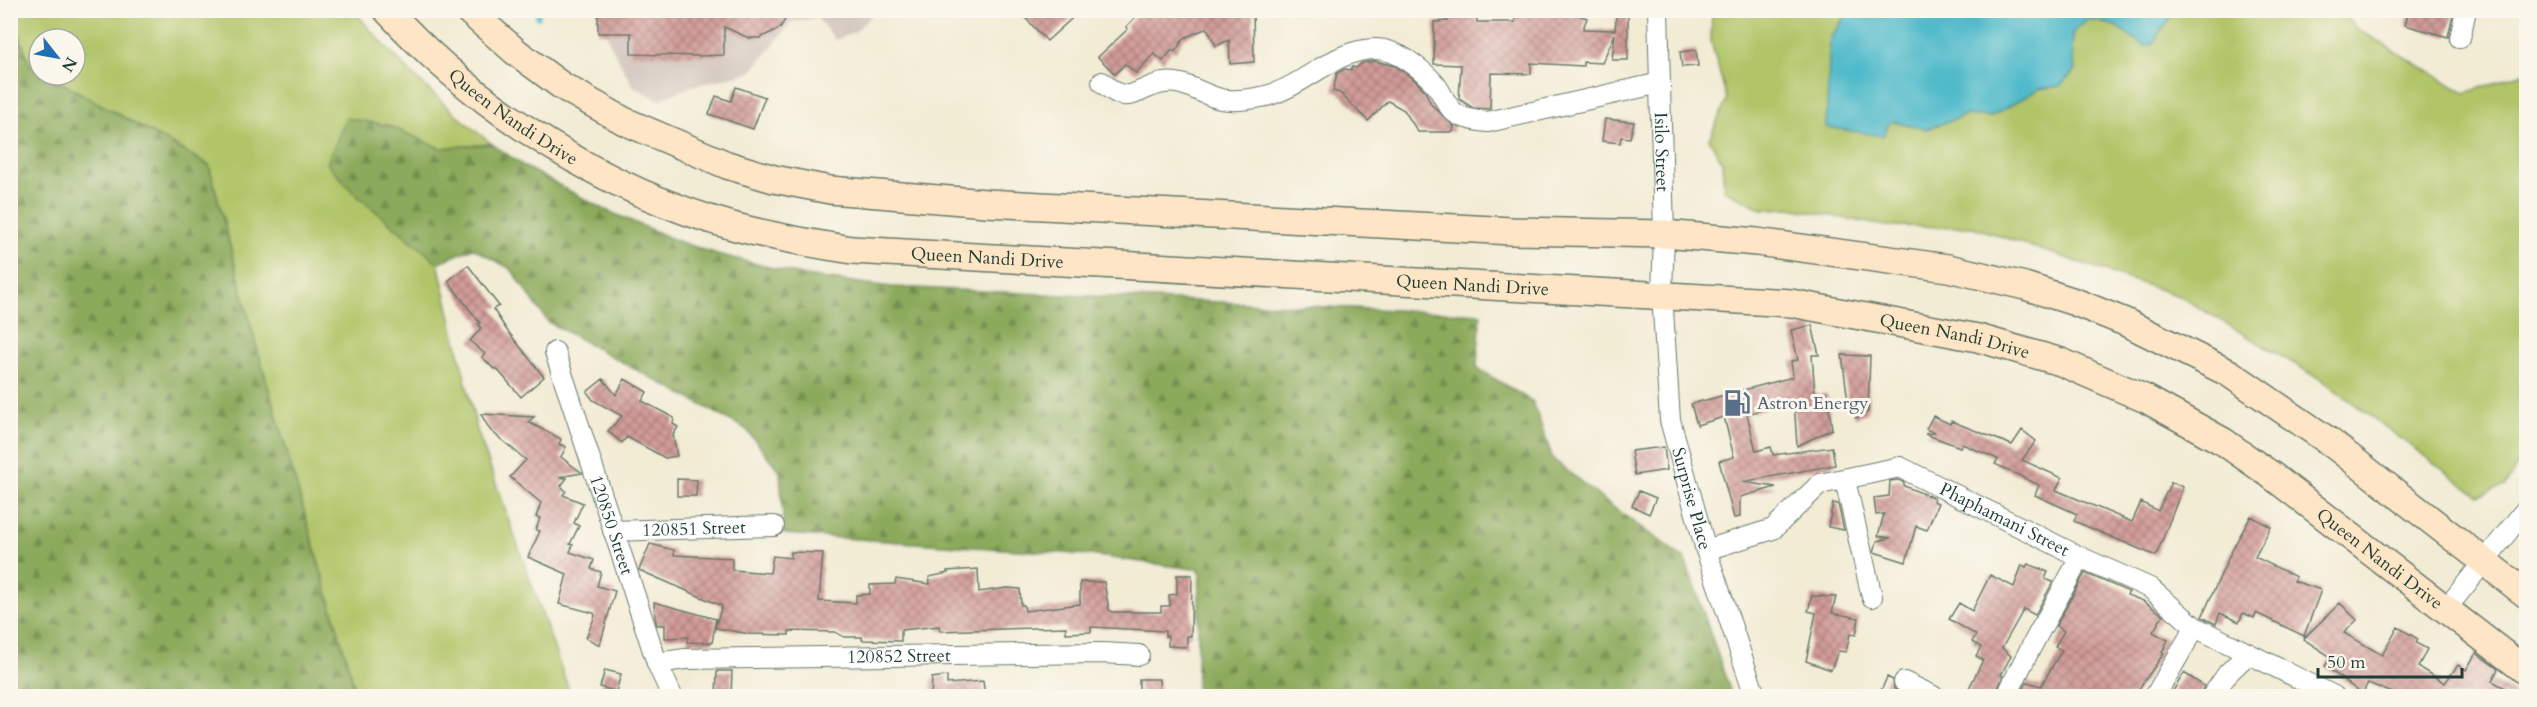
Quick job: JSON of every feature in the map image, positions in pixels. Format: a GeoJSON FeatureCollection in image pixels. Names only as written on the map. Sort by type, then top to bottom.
{"type":"FeatureCollection","features":[{"type":"Feature","properties":{"kind":"main road","name":"Queen Nandi Drive"},"geometry":{"type":"LineString","coordinates":[[387,10],[418,45],[456,80],[550,146],[670,204],[735,226],[792,240],[852,250],[1791,303],[1978,338],[2061,362],[2146,399],[2224,442],[2526,670]]}},
{"type":"Feature","properties":{"kind":"main road"},"geometry":{"type":"LineString","coordinates":[[468,10],[516,52],[562,86],[624,121],[727,165],[830,190],[986,203],[1512,231],[1664,234],[1757,242],[1948,268],[2025,286],[2085,306],[2181,348],[2229,373],[2330,442],[2526,594]]}},
{"type":"Feature","properties":{"kind":"street","name":"Isilo Street"},"geometry":{"type":"LineString","coordinates":[[1658,10],[1664,234],[1662,294]]}},
{"type":"Feature","properties":{"kind":"street"},"geometry":{"type":"LineString","coordinates":[[2460,38],[2466,10]]}},
{"type":"Feature","properties":{"kind":"street"},"geometry":{"type":"LineString","coordinates":[[1102,82],[1110,90],[1125,95],[1135,95],[1168,82],[1222,99],[1240,100],[1274,93],[1349,54],[1377,48],[1401,56],[1418,69],[1435,85],[1454,112],[1472,120],[1488,122],[1660,83]]}},
{"type":"Feature","properties":{"kind":"street","name":"Surprise Place"},"geometry":{"type":"LineString","coordinates":[[1662,294],[1670,420],[1706,550],[1755,696]]}},
{"type":"Feature","properties":{"kind":"street","name":"120850 Street"},"geometry":{"type":"LineString","coordinates":[[555,352],[657,663],[672,696]]}},
{"type":"Feature","properties":{"kind":"street","name":"Phaphamani Street"},"geometry":{"type":"LineString","coordinates":[[1706,550],[1773,529],[1820,484],[1889,468],[1907,469],[2080,557],[2150,588],[2194,627],[2334,696]]}},
{"type":"Feature","properties":{"kind":"street"},"geometry":{"type":"LineString","coordinates":[[1845,480],[1872,597]]}},
{"type":"Feature","properties":{"kind":"street"},"geometry":{"type":"LineString","coordinates":[[2446,609],[2526,509]]}},
{"type":"Feature","properties":{"kind":"street","name":"120851 Street"},"geometry":{"type":"LineString","coordinates":[[614,531],[774,526]]}},
{"type":"Feature","properties":{"kind":"street"},"geometry":{"type":"LineString","coordinates":[[2010,695],[2020,663],[2050,616],[2080,557]]}},
{"type":"Feature","properties":{"kind":"street"},"geometry":{"type":"LineString","coordinates":[[2155,696],[2194,627]]}},
{"type":"Feature","properties":{"kind":"street","name":"120852 Street"},"geometry":{"type":"LineString","coordinates":[[657,663],[721,658],[1103,653],[1139,655]]}},
{"type":"Feature","properties":{"kind":"street"},"geometry":{"type":"LineString","coordinates":[[2212,696],[2228,673],[2248,654]]}},
{"type":"Feature","properties":{"kind":"street"},"geometry":{"type":"LineString","coordinates":[[1904,682],[1933,696]]}},
{"type":"Feature","properties":{"kind":"shaded area"},"geometry":{"type":"Polygon","coordinates":[[[600,11],[876,11],[855,32],[835,40],[817,17],[792,22],[751,72],[692,86],[659,100],[633,86],[610,44],[600,11]]]}},
{"type":"Feature","properties":{"kind":"green space"},"geometry":{"type":"Polygon","coordinates":[[[11,10],[354,11],[420,81],[492,144],[440,148],[387,125],[354,193],[438,263],[477,430],[571,696],[357,696],[253,334],[209,165],[69,87],[87,87],[87,27],[27,27],[27,56],[11,10]]]}},
{"type":"Feature","properties":{"kind":"green space"},"geometry":{"type":"Polygon","coordinates":[[[1712,11],[1849,11],[1830,39],[1891,121],[1926,129],[1967,115],[1990,117],[2039,89],[2060,86],[2075,70],[2072,51],[2073,32],[2089,19],[2116,26],[2145,46],[2154,43],[2174,11],[2344,11],[2354,27],[2465,93],[2526,72],[2526,451],[2505,486],[2478,496],[2322,380],[2179,296],[1973,227],[1885,226],[1790,208],[1762,209],[1724,190],[1722,162],[1709,139],[1727,99],[1711,42],[1712,11]]]}},
{"type":"Feature","properties":{"kind":"green space"},"geometry":{"type":"Polygon","coordinates":[[[10,13],[27,57],[27,87],[69,87],[209,165],[253,334],[357,696],[11,696],[10,13]]]}},
{"type":"Feature","properties":{"kind":"green space"},"geometry":{"type":"Polygon","coordinates":[[[346,118],[387,125],[440,148],[492,144],[527,168],[601,208],[680,242],[805,276],[892,287],[1481,314],[1477,368],[1533,402],[1553,459],[1606,502],[1685,559],[1732,696],[1196,696],[1200,570],[1090,555],[784,534],[780,472],[746,429],[548,322],[511,269],[473,248],[438,263],[354,193],[327,163],[346,118]]]}},
{"type":"Feature","properties":{"kind":"water"},"geometry":{"type":"Polygon","coordinates":[[[1849,11],[2174,11],[2154,43],[2145,46],[2116,26],[2089,19],[2073,32],[2072,51],[2075,70],[2060,86],[2039,89],[1990,117],[1967,115],[1926,129],[1891,121],[1883,136],[1826,127],[1830,39],[1849,11]]]}},
{"type":"Feature","properties":{"kind":"building"},"geometry":{"type":"Polygon","coordinates":[[[598,10],[791,10],[780,28],[760,38],[749,38],[724,27],[724,55],[698,56],[631,54],[631,33],[598,33],[598,10]]]}},
{"type":"Feature","properties":{"kind":"building"},"geometry":{"type":"Polygon","coordinates":[[[1018,10],[1081,10],[1047,41],[1018,10]]]}},
{"type":"Feature","properties":{"kind":"building"},"geometry":{"type":"Polygon","coordinates":[[[1142,10],[1253,10],[1254,62],[1230,64],[1229,40],[1216,46],[1207,28],[1184,38],[1175,52],[1172,50],[1163,61],[1154,54],[1136,73],[1125,64],[1115,74],[1098,57],[1128,29],[1126,27],[1142,10]]]}},
{"type":"Feature","properties":{"kind":"building"},"geometry":{"type":"Polygon","coordinates":[[[1448,10],[1476,10],[1477,22],[1515,22],[1515,10],[1564,10],[1587,18],[1583,29],[1615,30],[1617,10],[1628,10],[1628,60],[1612,60],[1615,34],[1602,63],[1583,62],[1583,66],[1531,63],[1531,74],[1491,73],[1490,109],[1473,108],[1459,99],[1461,65],[1434,64],[1434,22],[1448,21],[1448,10]]]}},
{"type":"Feature","properties":{"kind":"building"},"geometry":{"type":"Polygon","coordinates":[[[2409,10],[2454,10],[2448,37],[2405,25],[2409,10]]]}},
{"type":"Feature","properties":{"kind":"building"},"geometry":{"type":"Polygon","coordinates":[[[1696,50],[1698,66],[1682,67],[1680,52],[1696,50]]]}},
{"type":"Feature","properties":{"kind":"building"},"geometry":{"type":"Polygon","coordinates":[[[1374,61],[1395,66],[1416,81],[1425,91],[1431,104],[1454,126],[1453,132],[1418,132],[1404,110],[1388,101],[1368,121],[1340,93],[1333,91],[1337,73],[1374,61]]]}},
{"type":"Feature","properties":{"kind":"building"},"geometry":{"type":"Polygon","coordinates":[[[736,87],[765,97],[753,129],[709,114],[716,96],[731,101],[736,87]]]}},
{"type":"Feature","properties":{"kind":"building"},"geometry":{"type":"Polygon","coordinates":[[[1605,119],[1634,122],[1630,138],[1621,137],[1620,143],[1602,141],[1605,119]]]}},
{"type":"Feature","properties":{"kind":"building"},"geometry":{"type":"Polygon","coordinates":[[[468,265],[499,306],[493,309],[506,329],[544,377],[521,397],[496,368],[494,369],[482,357],[485,354],[470,341],[481,328],[478,324],[480,323],[448,281],[468,265]]]}},
{"type":"Feature","properties":{"kind":"building"},"geometry":{"type":"Polygon","coordinates":[[[1812,325],[1819,355],[1812,355],[1815,394],[1827,394],[1832,429],[1797,446],[1794,401],[1747,414],[1756,451],[1771,447],[1773,455],[1832,447],[1835,465],[1742,482],[1776,487],[1740,497],[1740,517],[1734,518],[1719,461],[1734,457],[1724,417],[1697,425],[1691,404],[1793,377],[1791,361],[1798,360],[1791,330],[1812,325]]]}},
{"type":"Feature","properties":{"kind":"building"},"geometry":{"type":"Polygon","coordinates":[[[1842,355],[1870,356],[1868,412],[1856,418],[1848,402],[1842,355]]]}},
{"type":"Feature","properties":{"kind":"building"},"geometry":{"type":"Polygon","coordinates":[[[603,379],[616,395],[625,379],[647,392],[642,401],[674,418],[673,424],[678,427],[673,435],[677,456],[665,458],[627,437],[622,443],[608,431],[622,416],[593,400],[587,392],[603,379]]]}},
{"type":"Feature","properties":{"kind":"building"},"geometry":{"type":"Polygon","coordinates":[[[481,414],[534,417],[528,422],[561,439],[559,444],[566,447],[561,457],[582,473],[559,477],[567,478],[561,486],[566,491],[563,495],[583,503],[574,523],[579,526],[570,544],[573,545],[570,552],[594,560],[591,569],[601,572],[597,586],[615,591],[600,645],[586,638],[595,616],[594,613],[559,604],[567,574],[528,557],[540,531],[536,530],[540,518],[536,517],[541,503],[510,477],[526,460],[490,430],[481,414]]]}},
{"type":"Feature","properties":{"kind":"building"},"geometry":{"type":"Polygon","coordinates":[[[1933,416],[2012,445],[2022,430],[2036,441],[2022,460],[2062,478],[2056,490],[2132,522],[2141,502],[2158,511],[2171,482],[2183,487],[2156,556],[2074,521],[2077,514],[2035,495],[2039,485],[1995,464],[1998,459],[1962,444],[1960,447],[1925,434],[1934,433],[1926,429],[1933,416]]]}},
{"type":"Feature","properties":{"kind":"building"},"geometry":{"type":"Polygon","coordinates":[[[1664,447],[1667,470],[1635,475],[1631,451],[1664,447]]]}},
{"type":"Feature","properties":{"kind":"building"},"geometry":{"type":"Polygon","coordinates":[[[677,479],[697,480],[696,496],[677,496],[677,479]]]}},
{"type":"Feature","properties":{"kind":"building"},"geometry":{"type":"Polygon","coordinates":[[[1890,481],[1904,482],[1904,486],[1934,498],[1933,501],[1938,503],[1927,530],[1916,526],[1906,562],[1874,552],[1877,541],[1891,538],[1878,536],[1884,514],[1876,515],[1874,498],[1889,496],[1890,481]]]}},
{"type":"Feature","properties":{"kind":"building"},"geometry":{"type":"Polygon","coordinates":[[[1639,491],[1656,498],[1649,514],[1632,506],[1639,491]]]}},
{"type":"Feature","properties":{"kind":"building"},"geometry":{"type":"Polygon","coordinates":[[[1833,503],[1838,504],[1844,530],[1828,527],[1833,503]]]}},
{"type":"Feature","properties":{"kind":"building"},"geometry":{"type":"Polygon","coordinates":[[[2251,516],[2271,527],[2255,557],[2296,577],[2294,581],[2321,590],[2304,636],[2256,613],[2254,618],[2243,613],[2239,622],[2220,613],[2216,624],[2202,617],[2231,552],[2251,516]]]}},
{"type":"Feature","properties":{"kind":"building"},"geometry":{"type":"Polygon","coordinates":[[[650,544],[674,550],[674,555],[732,558],[732,570],[770,573],[773,556],[791,558],[791,552],[823,553],[819,601],[856,603],[856,595],[870,594],[870,585],[895,584],[896,579],[930,584],[929,577],[948,573],[947,571],[978,569],[979,592],[1007,588],[1020,589],[1021,605],[1024,605],[1025,611],[1080,604],[1080,582],[1104,582],[1109,610],[1112,612],[1161,612],[1161,606],[1170,606],[1169,595],[1177,594],[1177,575],[1192,575],[1191,636],[1187,636],[1187,647],[1168,646],[1168,636],[1165,636],[1165,631],[1091,627],[1091,632],[1066,633],[1066,627],[940,631],[939,626],[901,630],[901,641],[862,640],[862,637],[844,637],[835,632],[789,631],[789,635],[750,634],[715,628],[722,606],[639,570],[650,544]]]}},
{"type":"Feature","properties":{"kind":"building"},"geometry":{"type":"Polygon","coordinates":[[[2028,564],[2048,572],[2045,579],[2053,582],[2035,615],[2024,609],[2002,648],[2011,656],[2001,675],[2003,676],[1995,696],[1965,696],[1983,660],[1976,656],[1981,647],[1972,642],[1976,635],[1949,619],[1959,603],[1972,611],[1990,575],[2014,587],[2022,565],[2026,567],[2028,564]]]}},
{"type":"Feature","properties":{"kind":"building"},"geometry":{"type":"Polygon","coordinates":[[[2085,573],[2129,592],[2127,595],[2143,601],[2163,615],[2153,632],[2168,640],[2162,652],[2164,653],[2134,696],[2020,696],[2027,682],[2041,686],[2062,650],[2055,647],[2064,631],[2056,626],[2085,573]]]}},
{"type":"Feature","properties":{"kind":"building"},"geometry":{"type":"Polygon","coordinates":[[[1812,596],[1836,597],[1832,613],[1859,618],[1856,635],[1850,634],[1846,652],[1838,651],[1831,670],[1806,661],[1816,613],[1808,611],[1812,596]]]}},
{"type":"Feature","properties":{"kind":"building"},"geometry":{"type":"Polygon","coordinates":[[[654,602],[716,619],[712,643],[687,642],[688,637],[665,638],[665,625],[657,625],[654,602]]]}},
{"type":"Feature","properties":{"kind":"building"},"geometry":{"type":"Polygon","coordinates":[[[2340,603],[2357,620],[2344,633],[2382,655],[2398,627],[2418,639],[2416,643],[2427,649],[2418,667],[2445,683],[2458,665],[2466,670],[2476,653],[2498,669],[2492,681],[2520,696],[2400,696],[2368,683],[2362,694],[2325,666],[2331,657],[2303,639],[2340,603]]]}},
{"type":"Feature","properties":{"kind":"building"},"geometry":{"type":"Polygon","coordinates":[[[605,670],[621,674],[616,692],[600,687],[605,670]]]}},
{"type":"Feature","properties":{"kind":"building"},"geometry":{"type":"Polygon","coordinates":[[[717,671],[732,671],[731,696],[716,696],[717,671]]]}},
{"type":"Feature","properties":{"kind":"building"},"geometry":{"type":"Polygon","coordinates":[[[2184,673],[2204,686],[2200,696],[2182,696],[2173,691],[2184,673]]]}},
{"type":"Feature","properties":{"kind":"building"},"geometry":{"type":"Polygon","coordinates":[[[947,676],[947,684],[983,681],[985,696],[931,696],[932,678],[947,676]]]}},
{"type":"Feature","properties":{"kind":"building"},"geometry":{"type":"Polygon","coordinates":[[[1887,677],[1893,680],[1894,689],[1906,696],[1879,696],[1887,677]]]}},
{"type":"Feature","properties":{"kind":"building"},"geometry":{"type":"Polygon","coordinates":[[[1139,679],[1159,679],[1160,696],[1139,696],[1139,679]]]}},
{"type":"Feature","properties":{"kind":"waterway"},"geometry":{"type":"LineString","coordinates":[[538,10],[538,17]]}},
{"type":"Feature","properties":{"kind":"place","name":"Astron Energy"},"geometry":{"type":"Point","coordinates":[1737,403]}}]}
